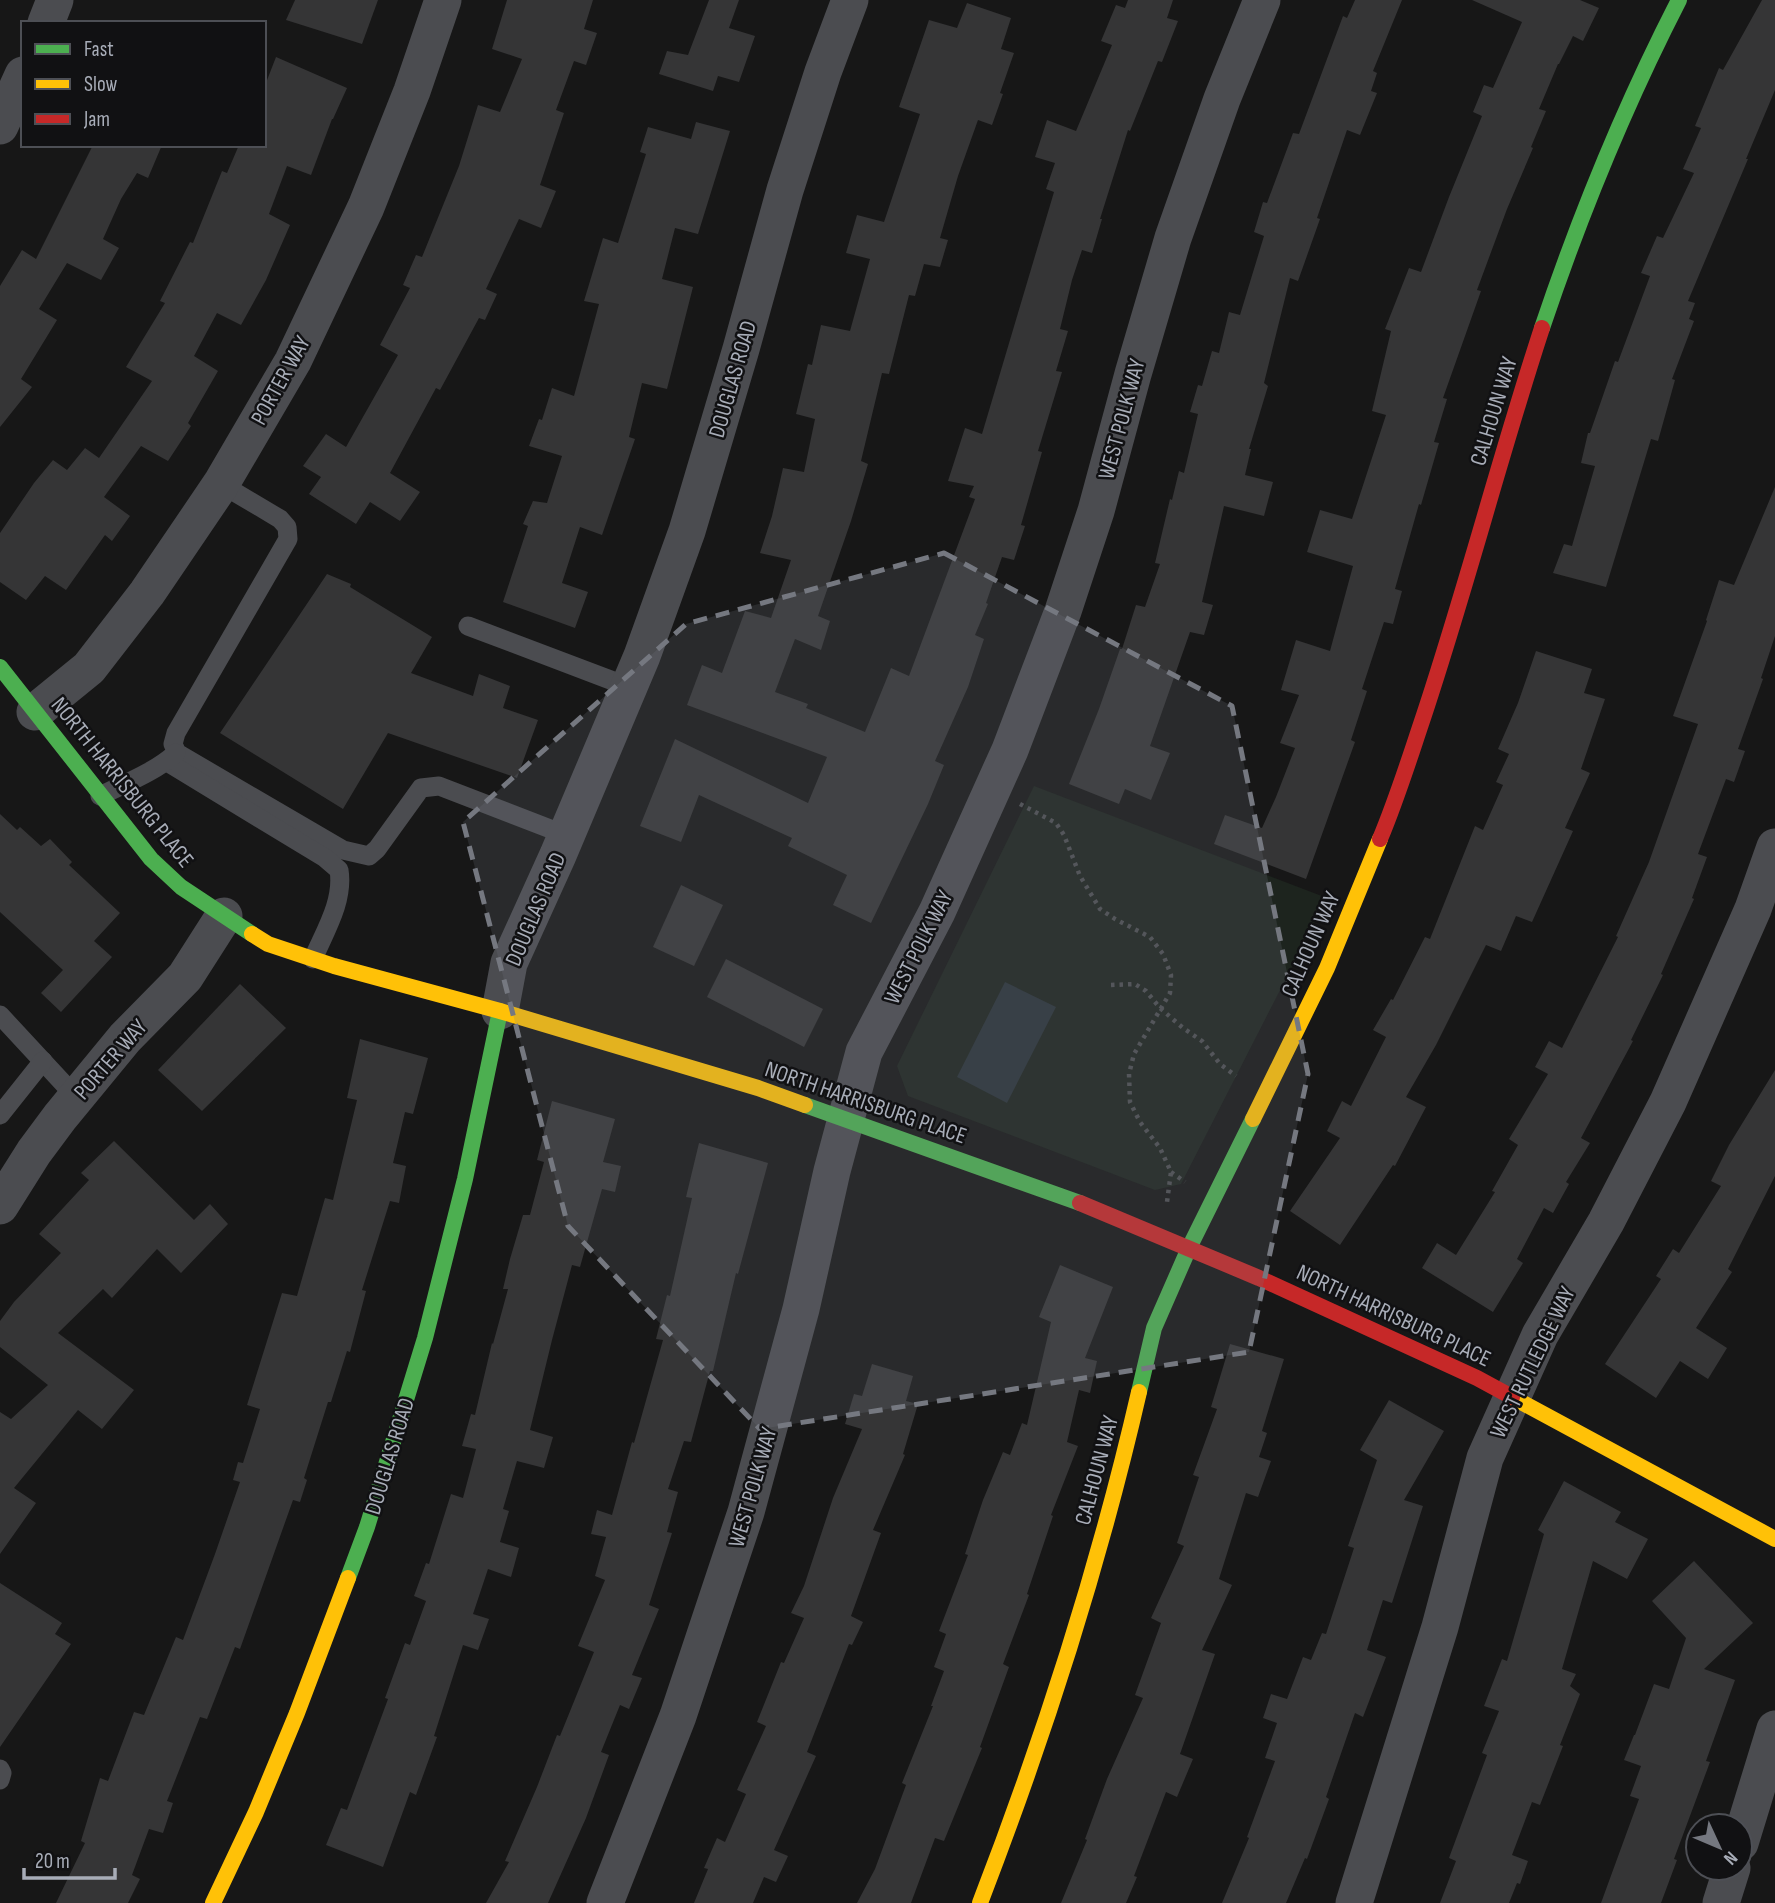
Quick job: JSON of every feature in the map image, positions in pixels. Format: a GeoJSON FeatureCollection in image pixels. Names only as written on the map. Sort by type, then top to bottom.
{"type":"FeatureCollection","features":[{"type":"Feature","properties":{"kind":"street"},"geometry":{"type":"LineString","coordinates":[[47,21],[55,0]]}},
{"type":"Feature","properties":{"kind":"street","name":"PORTER WAY"},"geometry":{"type":"LineString","coordinates":[[35,712],[89,668],[147,593],[221,484],[293,361],[366,207],[412,90],[443,0]]}},
{"type":"Feature","properties":{"kind":"street","name":"DOUGLAS ROAD"},"geometry":{"type":"LineString","coordinates":[[213,1903],[298,1713],[368,1527],[425,1338],[464,1179],[509,962],[642,656],[687,531],[785,190],[823,72],[850,0]]}},
{"type":"Feature","properties":{"kind":"street","name":"WEST POLK WAY"},"geometry":{"type":"LineString","coordinates":[[605,1903],[678,1716],[746,1512],[801,1309],[832,1171],[864,1052],[937,912],[993,788],[1063,611],[1096,511],[1173,238],[1222,99],[1262,0]]}},
{"type":"Feature","properties":{"kind":"street","name":"CALHOUN WAY"},"geometry":{"type":"LineString","coordinates":[[980,1903],[1018,1805],[1069,1650],[1121,1472],[1154,1328],[1189,1248],[1327,968],[1394,806],[1450,639],[1518,401],[1568,250],[1644,66],[1679,0]]}},
{"type":"Feature","properties":{"kind":"street"},"geometry":{"type":"LineString","coordinates":[[0,127],[21,80]]}},
{"type":"Feature","properties":{"kind":"street","name":"NORTH HARRISBURG PLACE"},"geometry":{"type":"LineString","coordinates":[[0,667],[151,859],[180,887],[268,944],[758,1088],[1045,1190],[1271,1283],[1477,1378],[1775,1539]]}},
{"type":"Feature","properties":{"kind":"street","name":"WEST RUTLEDGE WAY"},"geometry":{"type":"LineString","coordinates":[[1354,1903],[1440,1627],[1485,1458],[1540,1335],[1606,1222],[1668,1102],[1753,909],[1775,847]]}},
{"type":"Feature","properties":{"kind":"street","name":"PORTER WAY"},"geometry":{"type":"LineString","coordinates":[[0,1206],[34,1152],[76,1097],[125,1038],[185,977],[224,916]]}},
{"type":"Feature","properties":{"kind":"street"},"geometry":{"type":"LineString","coordinates":[[1750,1812],[1775,1729]]}},
{"type":"Feature","properties":{"kind":"street"},"geometry":{"type":"LineString","coordinates":[[1721,1903],[1728,1882]]}},
{"type":"Feature","properties":{"kind":"lane"},"geometry":{"type":"LineString","coordinates":[[172,757],[176,733],[288,539],[287,527],[280,519],[221,484]]}},
{"type":"Feature","properties":{"kind":"lane"},"geometry":{"type":"LineString","coordinates":[[468,626],[629,687]]}},
{"type":"Feature","properties":{"kind":"lane"},"geometry":{"type":"LineString","coordinates":[[100,796],[172,757]]}},
{"type":"Feature","properties":{"kind":"lane"},"geometry":{"type":"LineString","coordinates":[[172,757],[344,850],[369,856],[377,849],[421,788],[439,786],[566,835]]}},
{"type":"Feature","properties":{"kind":"lane"},"geometry":{"type":"LineString","coordinates":[[172,757],[339,870],[341,881],[337,904],[313,959]]}},
{"type":"Feature","properties":{"kind":"lane"},"geometry":{"type":"LineString","coordinates":[[0,1015],[76,1097]]}},
{"type":"Feature","properties":{"kind":"lane"},"geometry":{"type":"LineString","coordinates":[[0,1115],[43,1060]]}},
{"type":"Feature","properties":{"kind":"lane"},"geometry":{"type":"LineString","coordinates":[[0,1769],[0,1780]]}},
{"type":"Feature","properties":{"kind":"path"},"geometry":{"type":"LineString","coordinates":[[1019,804],[1056,823],[1064,835],[1080,876],[1100,909],[1150,937],[1163,954],[1171,975],[1170,993],[1134,1054],[1129,1074],[1130,1102],[1140,1122],[1160,1148],[1171,1172],[1187,1183]]}},
{"type":"Feature","properties":{"kind":"path"},"geometry":{"type":"LineString","coordinates":[[1111,985],[1135,984],[1146,991],[1160,1009],[1202,1041],[1220,1064],[1240,1080]]}},
{"type":"Feature","properties":{"kind":"path"},"geometry":{"type":"LineString","coordinates":[[1171,1172],[1167,1202],[1179,1200]]}},
{"type":"Feature","properties":{"kind":"highlighted area"},"geometry":{"type":"Polygon","coordinates":[[[944,553],[1232,706],[1308,1074],[1249,1352],[760,1429],[568,1226],[463,822],[686,624],[944,553]]]}},
{"type":"Feature","properties":{"kind":"shaded area"},"geometry":{"type":"Polygon","coordinates":[[[1034,786],[1327,898],[1181,1184],[1155,1190],[908,1096],[897,1066],[1034,786]]]}},
{"type":"Feature","properties":{"kind":"shaded area"},"geometry":{"type":"Polygon","coordinates":[[[1005,982],[1056,1007],[1007,1103],[957,1077],[1005,982]]]}},
{"type":"Feature","properties":{"kind":"building"},"geometry":{"type":"Polygon","coordinates":[[[295,0],[378,0],[362,44],[286,20],[295,0]]]}},
{"type":"Feature","properties":{"kind":"building"},"geometry":{"type":"Polygon","coordinates":[[[507,0],[593,0],[584,29],[597,33],[586,65],[574,61],[556,110],[564,113],[540,185],[556,191],[541,228],[519,219],[486,289],[497,294],[485,320],[479,318],[440,390],[436,388],[390,473],[420,492],[400,521],[370,502],[356,524],[309,494],[321,477],[303,466],[326,434],[346,447],[398,355],[380,345],[410,288],[403,285],[416,255],[422,257],[459,166],[478,105],[500,112],[522,59],[492,49],[507,0]]]}},
{"type":"Feature","properties":{"kind":"building"},"geometry":{"type":"Polygon","coordinates":[[[709,0],[739,0],[729,28],[755,36],[739,82],[718,76],[713,91],[659,74],[667,51],[688,55],[709,0]]]}},
{"type":"Feature","properties":{"kind":"building"},"geometry":{"type":"Polygon","coordinates":[[[1128,0],[1173,0],[1167,18],[1178,21],[1162,62],[1158,61],[1130,131],[1128,130],[1092,253],[1082,250],[1072,280],[1060,329],[1068,331],[1056,371],[1062,372],[1038,451],[1042,452],[1021,525],[1025,526],[1014,560],[1002,557],[986,603],[988,604],[975,635],[984,639],[968,687],[935,761],[944,765],[871,923],[833,905],[847,875],[788,846],[792,838],[699,795],[681,842],[640,826],[675,739],[808,803],[827,757],[687,705],[702,665],[722,673],[745,611],[771,618],[791,560],[760,553],[783,468],[804,472],[815,419],[796,414],[808,364],[812,365],[821,325],[850,331],[870,259],[846,253],[857,215],[884,222],[920,114],[899,107],[929,20],[957,28],[967,3],[1011,18],[1001,49],[1014,53],[992,125],[978,120],[958,176],[940,238],[948,240],[940,267],[924,264],[915,296],[909,295],[889,374],[882,373],[861,461],[868,464],[818,616],[830,621],[821,650],[795,639],[775,692],[808,704],[806,708],[865,732],[891,668],[909,676],[975,499],[969,497],[974,486],[948,481],[965,428],[982,434],[1054,192],[1046,189],[1055,163],[1035,157],[1047,120],[1076,131],[1112,45],[1101,41],[1116,5],[1125,8],[1128,0]]]}},
{"type":"Feature","properties":{"kind":"building"},"geometry":{"type":"Polygon","coordinates":[[[1355,0],[1402,0],[1373,71],[1377,73],[1371,91],[1377,93],[1360,135],[1347,130],[1298,281],[1290,278],[1264,383],[1268,386],[1249,449],[1245,475],[1273,482],[1264,516],[1224,506],[1202,602],[1213,605],[1204,635],[1190,632],[1150,746],[1170,753],[1151,800],[1125,789],[1119,804],[1069,784],[1122,649],[1136,605],[1145,607],[1160,564],[1155,563],[1170,499],[1172,500],[1179,471],[1184,473],[1198,414],[1190,412],[1198,385],[1202,386],[1212,351],[1219,353],[1229,312],[1240,315],[1264,236],[1254,232],[1263,202],[1267,203],[1293,133],[1299,134],[1343,16],[1347,18],[1355,0]]]}},
{"type":"Feature","properties":{"kind":"building"},"geometry":{"type":"Polygon","coordinates":[[[1472,0],[1580,0],[1599,8],[1583,41],[1573,36],[1558,64],[1539,109],[1546,111],[1531,147],[1533,148],[1477,290],[1481,291],[1443,398],[1447,399],[1434,442],[1439,443],[1395,589],[1402,591],[1393,624],[1384,622],[1362,689],[1367,691],[1351,740],[1355,742],[1306,879],[1214,844],[1225,815],[1262,828],[1276,797],[1295,748],[1280,743],[1299,695],[1281,690],[1296,640],[1330,651],[1353,566],[1307,552],[1320,510],[1352,519],[1386,415],[1372,411],[1391,331],[1385,329],[1409,268],[1421,272],[1482,116],[1473,112],[1484,85],[1493,88],[1522,22],[1472,0]]]}},
{"type":"Feature","properties":{"kind":"building"},"geometry":{"type":"Polygon","coordinates":[[[1762,0],[1775,0],[1775,90],[1688,301],[1695,303],[1689,319],[1694,321],[1672,379],[1675,380],[1658,441],[1651,439],[1606,587],[1553,573],[1564,544],[1572,546],[1595,466],[1581,463],[1588,433],[1650,276],[1641,273],[1657,236],[1663,238],[1694,173],[1683,169],[1701,128],[1695,126],[1719,68],[1723,70],[1762,0]]]}},
{"type":"Feature","properties":{"kind":"building"},"geometry":{"type":"Polygon","coordinates":[[[276,57],[347,88],[311,175],[287,166],[269,214],[290,225],[266,280],[241,325],[217,313],[194,356],[218,371],[188,423],[191,426],[168,461],[141,446],[104,497],[130,516],[112,541],[105,535],[66,590],[45,576],[26,600],[0,582],[0,533],[53,460],[67,470],[85,448],[99,458],[152,381],[126,367],[165,303],[160,301],[190,242],[193,243],[222,171],[227,173],[238,147],[266,147],[266,83],[276,57]]]}},
{"type":"Feature","properties":{"kind":"building"},"geometry":{"type":"Polygon","coordinates":[[[696,122],[730,131],[698,234],[675,228],[662,279],[693,287],[667,389],[642,383],[629,437],[635,439],[602,535],[580,527],[562,583],[588,592],[575,628],[503,602],[528,526],[523,524],[533,501],[547,503],[562,456],[529,446],[539,419],[542,420],[552,388],[574,396],[599,304],[584,301],[603,238],[618,243],[646,154],[640,152],[648,127],[691,139],[696,122]]]}},
{"type":"Feature","properties":{"kind":"building"},"geometry":{"type":"Polygon","coordinates":[[[92,147],[161,147],[148,178],[137,173],[121,199],[103,239],[119,248],[101,280],[67,263],[39,309],[57,320],[21,379],[32,387],[0,427],[0,286],[22,250],[36,259],[92,147]]]}},
{"type":"Feature","properties":{"kind":"building"},"geometry":{"type":"Polygon","coordinates":[[[1775,487],[1775,636],[1738,749],[1745,751],[1734,782],[1726,779],[1698,854],[1707,857],[1692,898],[1694,899],[1661,974],[1663,975],[1631,1040],[1633,1041],[1581,1138],[1590,1143],[1566,1182],[1569,1184],[1553,1213],[1544,1208],[1517,1259],[1523,1263],[1493,1312],[1422,1268],[1437,1243],[1456,1255],[1495,1192],[1492,1191],[1518,1145],[1509,1139],[1548,1074],[1535,1067],[1549,1041],[1562,1048],[1618,937],[1616,936],[1649,862],[1698,724],[1673,716],[1719,580],[1734,585],[1775,487]]]}},
{"type":"Feature","properties":{"kind":"building"},"geometry":{"type":"Polygon","coordinates":[[[327,574],[351,584],[350,587],[432,637],[411,673],[473,696],[479,674],[510,686],[503,708],[538,720],[517,778],[388,733],[343,809],[220,733],[327,574]]]}},
{"type":"Feature","properties":{"kind":"building"},"geometry":{"type":"Polygon","coordinates":[[[1536,651],[1592,669],[1584,693],[1605,699],[1581,769],[1590,773],[1565,828],[1573,831],[1532,922],[1516,916],[1501,951],[1486,945],[1436,1045],[1406,1097],[1426,1107],[1395,1166],[1393,1165],[1340,1245],[1290,1211],[1340,1138],[1327,1131],[1342,1101],[1351,1106],[1386,1037],[1373,1030],[1391,999],[1393,1000],[1425,937],[1430,939],[1475,826],[1483,830],[1503,785],[1496,782],[1509,754],[1498,749],[1536,651]]]}},
{"type":"Feature","properties":{"kind":"building"},"geometry":{"type":"Polygon","coordinates":[[[0,814],[17,830],[20,827],[41,846],[50,839],[72,862],[69,865],[120,913],[94,941],[112,957],[61,1012],[41,993],[63,970],[0,912],[0,814]]]}},
{"type":"Feature","properties":{"kind":"building"},"geometry":{"type":"Polygon","coordinates":[[[681,885],[723,905],[694,966],[653,947],[681,885]]]}},
{"type":"Feature","properties":{"kind":"building"},"geometry":{"type":"Polygon","coordinates":[[[726,959],[823,1009],[804,1047],[707,997],[726,959]]]}},
{"type":"Feature","properties":{"kind":"building"},"geometry":{"type":"Polygon","coordinates":[[[240,984],[286,1028],[202,1111],[158,1070],[240,984]]]}},
{"type":"Feature","properties":{"kind":"building"},"geometry":{"type":"Polygon","coordinates":[[[360,1039],[428,1058],[413,1114],[405,1112],[393,1163],[406,1166],[399,1203],[390,1201],[362,1290],[366,1291],[350,1352],[347,1351],[331,1402],[328,1402],[304,1478],[307,1480],[300,1502],[293,1500],[240,1649],[235,1647],[207,1719],[200,1717],[167,1801],[173,1803],[163,1833],[149,1829],[132,1875],[140,1879],[128,1903],[56,1903],[85,1843],[81,1841],[100,1778],[108,1781],[134,1712],[144,1715],[176,1637],[183,1640],[215,1554],[240,1482],[233,1480],[238,1462],[243,1463],[260,1409],[247,1405],[282,1293],[297,1296],[325,1198],[333,1200],[357,1100],[347,1098],[360,1039]]]}},
{"type":"Feature","properties":{"kind":"building"},"geometry":{"type":"Polygon","coordinates":[[[1775,1070],[1775,1176],[1728,1269],[1732,1272],[1696,1328],[1727,1348],[1708,1379],[1680,1361],[1656,1398],[1605,1364],[1661,1279],[1656,1276],[1673,1249],[1679,1253],[1721,1186],[1711,1181],[1729,1145],[1775,1070]]]}},
{"type":"Feature","properties":{"kind":"building"},"geometry":{"type":"Polygon","coordinates":[[[552,1101],[615,1119],[603,1162],[621,1166],[615,1192],[602,1189],[580,1267],[572,1265],[552,1340],[530,1430],[553,1437],[544,1468],[517,1461],[503,1509],[509,1511],[500,1542],[519,1548],[511,1577],[488,1569],[473,1614],[489,1619],[478,1650],[463,1645],[434,1736],[437,1737],[416,1795],[410,1792],[383,1867],[326,1845],[341,1808],[347,1810],[388,1699],[385,1698],[405,1643],[410,1645],[426,1601],[414,1596],[426,1563],[429,1564],[451,1494],[463,1498],[476,1449],[462,1446],[471,1414],[475,1415],[508,1289],[503,1289],[510,1259],[523,1215],[530,1215],[544,1162],[537,1160],[552,1101]]]}},
{"type":"Feature","properties":{"kind":"building"},"geometry":{"type":"Polygon","coordinates":[[[114,1141],[194,1220],[210,1204],[228,1224],[181,1273],[157,1249],[112,1298],[103,1289],[58,1333],[134,1390],[102,1429],[78,1410],[14,1488],[36,1503],[0,1554],[0,1412],[11,1419],[48,1385],[0,1347],[0,1321],[14,1302],[61,1253],[39,1234],[89,1180],[81,1173],[114,1141]]]}},
{"type":"Feature","properties":{"kind":"building"},"geometry":{"type":"Polygon","coordinates":[[[699,1143],[768,1163],[738,1274],[736,1273],[713,1371],[710,1371],[691,1442],[684,1441],[668,1489],[678,1492],[667,1532],[672,1533],[649,1605],[659,1609],[632,1675],[642,1678],[629,1709],[620,1705],[601,1752],[609,1755],[586,1818],[548,1903],[486,1903],[509,1862],[505,1861],[594,1652],[578,1646],[605,1580],[595,1576],[606,1537],[591,1534],[597,1510],[612,1515],[663,1340],[656,1339],[667,1295],[670,1296],[692,1198],[686,1197],[699,1143]]]}},
{"type":"Feature","properties":{"kind":"building"},"geometry":{"type":"Polygon","coordinates":[[[1060,1265],[1113,1287],[1085,1358],[1097,1361],[1090,1393],[1079,1390],[1067,1442],[1078,1446],[1051,1515],[1053,1516],[1027,1594],[1029,1595],[1003,1664],[1009,1667],[980,1747],[982,1748],[944,1841],[935,1838],[911,1903],[857,1903],[875,1869],[906,1785],[902,1783],[944,1671],[934,1667],[946,1634],[939,1631],[968,1555],[965,1554],[983,1500],[1003,1452],[1010,1455],[1022,1423],[1027,1425],[1051,1322],[1039,1317],[1060,1265]]]}},
{"type":"Feature","properties":{"kind":"building"},"geometry":{"type":"Polygon","coordinates":[[[1230,1344],[1284,1359],[1262,1431],[1267,1433],[1259,1457],[1271,1461],[1258,1497],[1246,1493],[1219,1579],[1232,1585],[1202,1650],[1215,1654],[1180,1754],[1193,1759],[1177,1797],[1166,1792],[1126,1903],[1061,1903],[1087,1840],[1085,1839],[1107,1779],[1143,1698],[1135,1695],[1161,1623],[1151,1618],[1184,1546],[1177,1543],[1199,1477],[1193,1475],[1217,1409],[1211,1407],[1230,1344]]]}},
{"type":"Feature","properties":{"kind":"building"},"geometry":{"type":"Polygon","coordinates":[[[872,1364],[913,1376],[906,1401],[918,1404],[903,1454],[905,1455],[873,1530],[881,1533],[851,1616],[863,1622],[852,1645],[849,1644],[807,1752],[816,1756],[774,1850],[788,1856],[776,1882],[764,1877],[753,1903],[694,1903],[708,1869],[704,1868],[717,1838],[725,1842],[746,1794],[737,1790],[766,1726],[757,1722],[781,1662],[784,1663],[804,1618],[791,1613],[804,1586],[833,1498],[862,1429],[845,1424],[854,1394],[862,1396],[872,1364]]]}},
{"type":"Feature","properties":{"kind":"building"},"geometry":{"type":"Polygon","coordinates":[[[1389,1400],[1444,1431],[1404,1500],[1423,1506],[1392,1603],[1383,1600],[1367,1650],[1386,1657],[1363,1717],[1355,1713],[1326,1797],[1329,1799],[1307,1859],[1305,1858],[1286,1903],[1222,1903],[1249,1838],[1247,1837],[1275,1761],[1265,1758],[1277,1723],[1263,1718],[1271,1694],[1287,1699],[1303,1657],[1311,1660],[1322,1633],[1326,1634],[1354,1548],[1348,1546],[1377,1460],[1360,1450],[1389,1400]]]}},
{"type":"Feature","properties":{"kind":"building"},"geometry":{"type":"Polygon","coordinates":[[[1564,1481],[1621,1512],[1615,1522],[1648,1539],[1627,1579],[1593,1561],[1562,1669],[1576,1674],[1570,1686],[1580,1694],[1540,1805],[1532,1802],[1512,1855],[1528,1861],[1520,1884],[1517,1883],[1509,1903],[1440,1903],[1456,1861],[1449,1858],[1487,1755],[1482,1753],[1499,1711],[1484,1706],[1502,1659],[1507,1661],[1544,1534],[1538,1530],[1564,1481]]]}},
{"type":"Feature","properties":{"kind":"building"},"geometry":{"type":"Polygon","coordinates":[[[1694,1561],[1753,1623],[1704,1669],[1735,1680],[1706,1761],[1710,1762],[1691,1812],[1684,1812],[1684,1832],[1674,1859],[1677,1860],[1661,1903],[1601,1903],[1639,1799],[1630,1796],[1641,1766],[1624,1760],[1654,1684],[1669,1689],[1686,1638],[1652,1601],[1694,1561]]]}},
{"type":"Feature","properties":{"kind":"building"},"geometry":{"type":"Polygon","coordinates":[[[0,1583],[62,1623],[55,1634],[71,1644],[0,1747],[0,1583]]]}},
{"type":"Feature","properties":{"kind":"traffic: fast"},"geometry":{"type":"LineString","coordinates":[[1542,328],[1604,161],[1679,0]]}},
{"type":"Feature","properties":{"kind":"traffic: fast"},"geometry":{"type":"LineString","coordinates":[[0,667],[151,859],[181,887],[252,934]]}},
{"type":"Feature","properties":{"kind":"traffic: fast"},"geometry":{"type":"LineString","coordinates":[[348,1578],[367,1527],[425,1338],[465,1179],[500,1011]]}},
{"type":"Feature","properties":{"kind":"traffic: fast"},"geometry":{"type":"LineString","coordinates":[[805,1105],[1080,1203]]}},
{"type":"Feature","properties":{"kind":"traffic: fast"},"geometry":{"type":"LineString","coordinates":[[1139,1392],[1154,1328],[1189,1248],[1253,1119]]}},
{"type":"Feature","properties":{"kind":"traffic: slow"},"geometry":{"type":"LineString","coordinates":[[1253,1119],[1327,968],[1380,839]]}},
{"type":"Feature","properties":{"kind":"traffic: slow"},"geometry":{"type":"LineString","coordinates":[[252,934],[268,944],[334,966],[500,1011],[758,1088],[805,1105]]}},
{"type":"Feature","properties":{"kind":"traffic: slow"},"geometry":{"type":"LineString","coordinates":[[980,1903],[1069,1650],[1106,1522],[1139,1392]]}},
{"type":"Feature","properties":{"kind":"traffic: slow"},"geometry":{"type":"LineString","coordinates":[[1512,1397],[1775,1539]]}},
{"type":"Feature","properties":{"kind":"traffic: slow"},"geometry":{"type":"LineString","coordinates":[[213,1903],[256,1812],[348,1578]]}},
{"type":"Feature","properties":{"kind":"traffic: jam"},"geometry":{"type":"LineString","coordinates":[[1380,839],[1437,675],[1542,328]]}},
{"type":"Feature","properties":{"kind":"traffic: jam"},"geometry":{"type":"LineString","coordinates":[[1080,1203],[1259,1278],[1477,1378],[1512,1397]]}}]}
